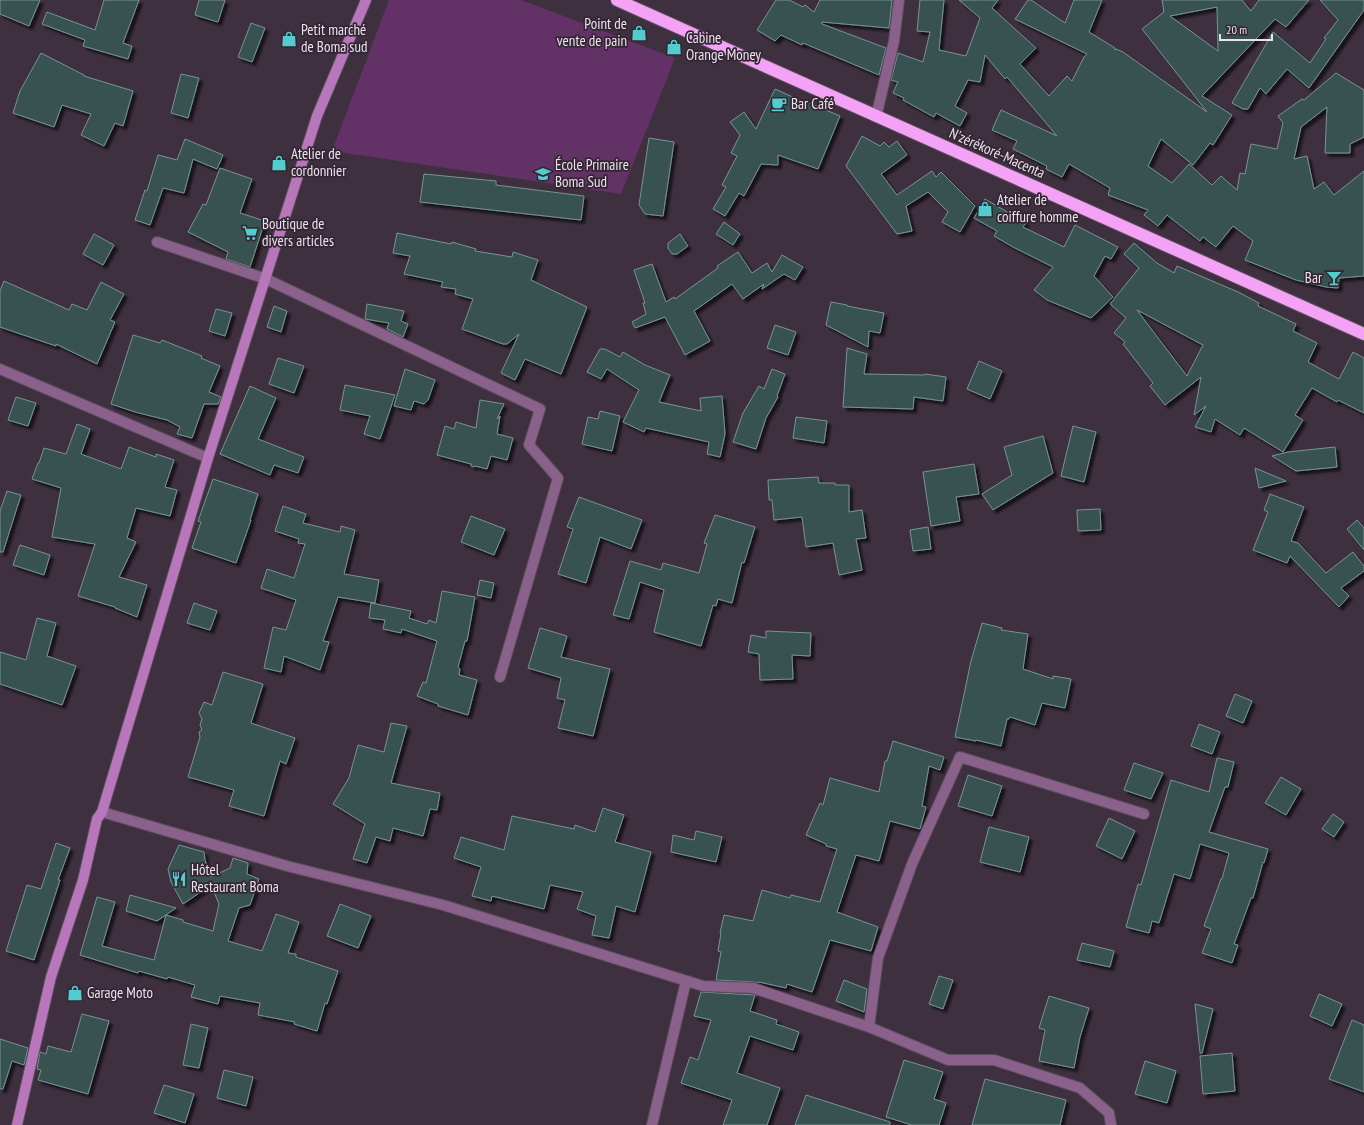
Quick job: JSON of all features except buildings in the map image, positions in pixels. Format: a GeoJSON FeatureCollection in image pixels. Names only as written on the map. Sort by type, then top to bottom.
{"type":"FeatureCollection","features":[{"type":"Feature","properties":{"kind":"highway","name":"N'zérékoré-Macenta"},"geometry":{"type":"LineString","coordinates":[[617,0],[1364,334]]}},
{"type":"Feature","properties":{"kind":"street"},"geometry":{"type":"LineString","coordinates":[[17,1125],[51,977],[82,880],[97,819],[102,812],[208,458],[317,116],[366,0]]}},
{"type":"Feature","properties":{"kind":"street"},"geometry":{"type":"LineString","coordinates":[[876,117],[894,41],[899,0]]}},
{"type":"Feature","properties":{"kind":"street"},"geometry":{"type":"LineString","coordinates":[[157,242],[266,279],[540,409],[529,445],[558,478],[500,677]]}},
{"type":"Feature","properties":{"kind":"street"},"geometry":{"type":"LineString","coordinates":[[0,369],[208,458]]}},
{"type":"Feature","properties":{"kind":"street"},"geometry":{"type":"LineString","coordinates":[[869,1027],[878,958],[912,864],[960,757],[1144,814]]}},
{"type":"Feature","properties":{"kind":"street"},"geometry":{"type":"LineString","coordinates":[[102,812],[287,866],[443,905],[703,986],[753,988],[869,1027],[948,1060],[994,1060],[1080,1088],[1109,1114],[1111,1125]]}},
{"type":"Feature","properties":{"kind":"street"},"geometry":{"type":"LineString","coordinates":[[652,1125],[686,981]]}},
{"type":"Feature","properties":{"kind":"shaded area"},"geometry":{"type":"Polygon","coordinates":[[[389,0],[521,0],[675,58],[621,194],[332,151],[389,0]]]}},
{"type":"Feature","properties":{"kind":"place","name":"Point de vente de pain"},"geometry":{"type":"Point","coordinates":[639,33]}},
{"type":"Feature","properties":{"kind":"place","name":"Petit marché de Boma sud"},"geometry":{"type":"Point","coordinates":[289,39]}},
{"type":"Feature","properties":{"kind":"place","name":"Cabine Orange Money"},"geometry":{"type":"Point","coordinates":[674,47]}},
{"type":"Feature","properties":{"kind":"place","name":"Bar Café"},"geometry":{"type":"Point","coordinates":[779,104]}},
{"type":"Feature","properties":{"kind":"place","name":"Atelier de cordonnier"},"geometry":{"type":"Point","coordinates":[279,163]}},
{"type":"Feature","properties":{"kind":"place","name":"École Primaire Boma Sud"},"geometry":{"type":"Point","coordinates":[543,174]}},
{"type":"Feature","properties":{"kind":"place","name":"Atelier de coiffure homme"},"geometry":{"type":"Point","coordinates":[985,209]}},
{"type":"Feature","properties":{"kind":"place","name":"Boutique de divers articles"},"geometry":{"type":"Point","coordinates":[250,233]}},
{"type":"Feature","properties":{"kind":"place","name":"Bar"},"geometry":{"type":"Point","coordinates":[1334,278]}},
{"type":"Feature","properties":{"kind":"place","name":"Hôtel Restaurant Boma"},"geometry":{"type":"Point","coordinates":[179,879]}},
{"type":"Feature","properties":{"kind":"place","name":"Garage Moto"},"geometry":{"type":"Point","coordinates":[75,993]}}]}
